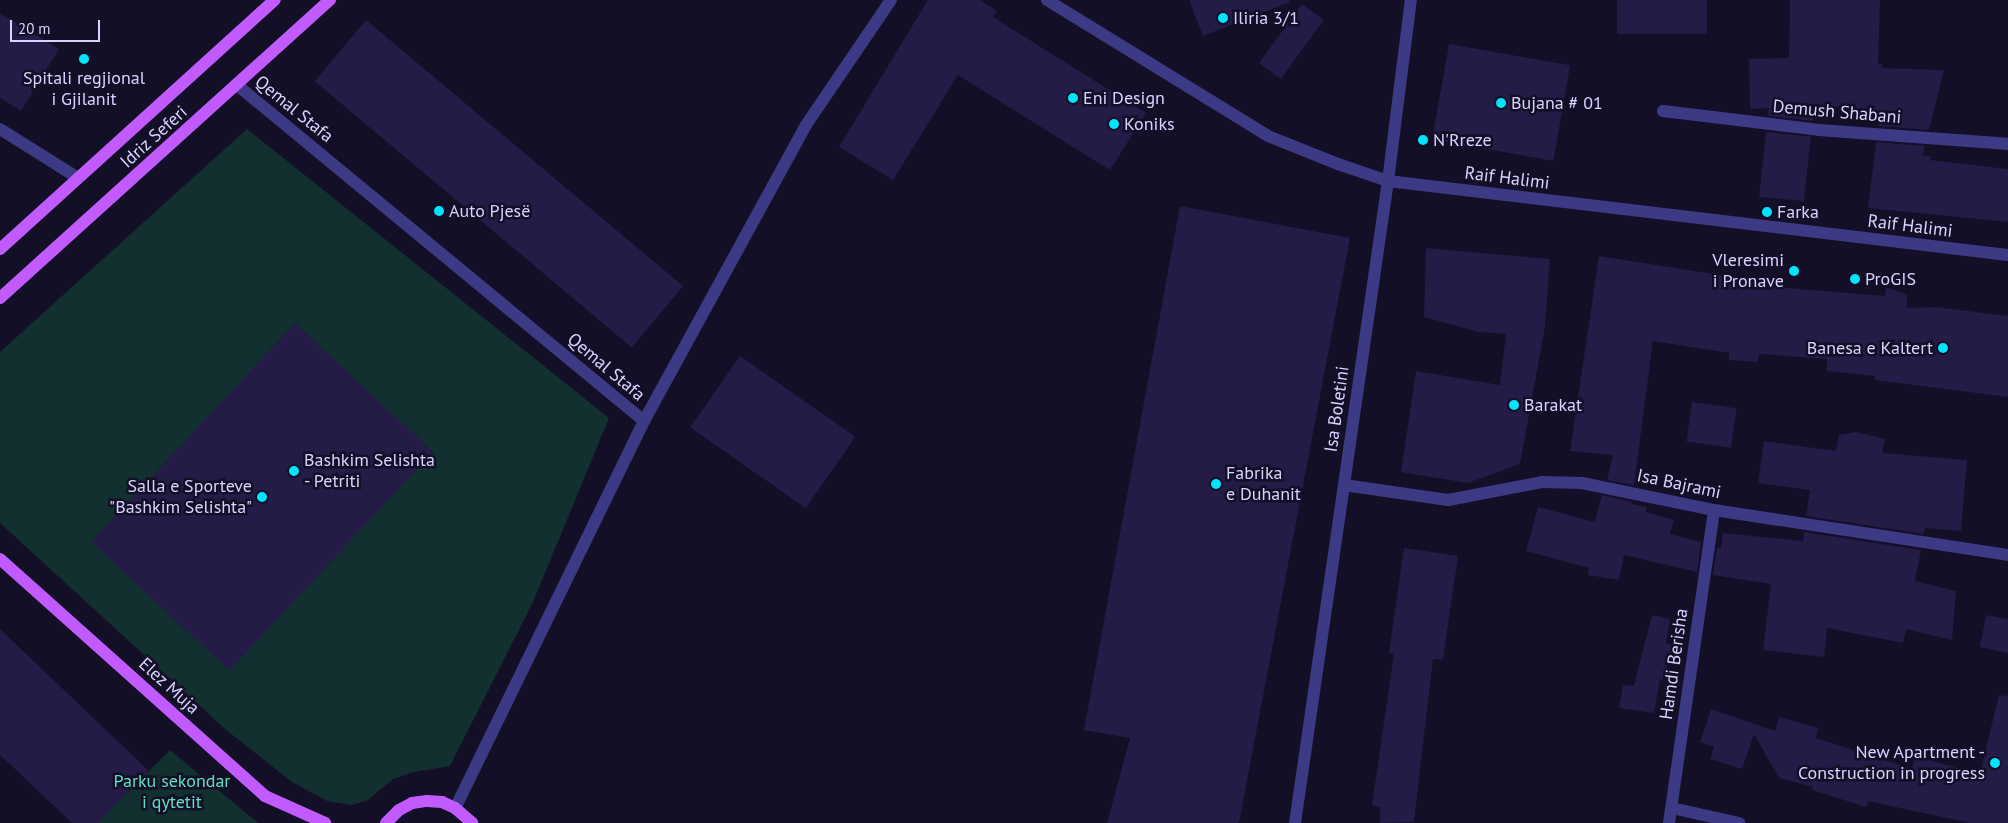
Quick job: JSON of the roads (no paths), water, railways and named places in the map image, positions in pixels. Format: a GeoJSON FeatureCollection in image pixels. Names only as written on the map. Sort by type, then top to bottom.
{"type":"FeatureCollection","features":[{"type":"Feature","properties":{"kind":"main road","name":"Idriz Seferi"},"geometry":{"type":"LineString","coordinates":[[0,249],[276,0]]}},
{"type":"Feature","properties":{"kind":"main road","name":"Idriz Seferi"},"geometry":{"type":"LineString","coordinates":[[0,298],[330,0]]}},
{"type":"Feature","properties":{"kind":"main road","name":"Elez Muja"},"geometry":{"type":"LineString","coordinates":[[0,559],[265,796],[325,823]]}},
{"type":"Feature","properties":{"kind":"main road"},"geometry":{"type":"LineString","coordinates":[[386,823],[399,810],[412,803],[434,801],[455,808],[472,823]]}},
{"type":"Feature","properties":{"kind":"street"},"geometry":{"type":"LineString","coordinates":[[644,421],[806,125],[891,0]]}},
{"type":"Feature","properties":{"kind":"street","name":"Raif Halimi"},"geometry":{"type":"LineString","coordinates":[[1046,0],[1268,136],[1338,164],[1388,181],[2008,255]]}},
{"type":"Feature","properties":{"kind":"street","name":"Isa Boletini"},"geometry":{"type":"LineString","coordinates":[[1295,823],[1388,181],[1411,0]]}},
{"type":"Feature","properties":{"kind":"street","name":"Qemal Stafa"},"geometry":{"type":"LineString","coordinates":[[237,85],[644,421],[455,808]]}},
{"type":"Feature","properties":{"kind":"street","name":"Demush Shabani"},"geometry":{"type":"LineString","coordinates":[[1662,111],[1819,130],[2008,144]]}},
{"type":"Feature","properties":{"kind":"street"},"geometry":{"type":"LineString","coordinates":[[0,129],[78,178]]}},
{"type":"Feature","properties":{"kind":"street","name":"Isa Bajrami"},"geometry":{"type":"LineString","coordinates":[[1344,484],[1448,500],[1542,482],[1582,483],[1714,510],[2008,555]]}},
{"type":"Feature","properties":{"kind":"street","name":"Hamdi Berisha"},"geometry":{"type":"LineString","coordinates":[[1669,823],[1714,510]]}},
{"type":"Feature","properties":{"kind":"street"},"geometry":{"type":"LineString","coordinates":[[1672,808],[1739,823]]}},
{"type":"Feature","properties":{"kind":"place","name":"Iliria 3/1"},"geometry":{"type":"Point","coordinates":[1223,18]}},
{"type":"Feature","properties":{"kind":"place","name":"Spitali regjional i Gjilanit"},"geometry":{"type":"Point","coordinates":[84,59]}},
{"type":"Feature","properties":{"kind":"place","name":"Eni Design"},"geometry":{"type":"Point","coordinates":[1073,98]}},
{"type":"Feature","properties":{"kind":"place","name":"Bujana # 01"},"geometry":{"type":"Point","coordinates":[1501,103]}},
{"type":"Feature","properties":{"kind":"place","name":"Koniks"},"geometry":{"type":"Point","coordinates":[1114,124]}},
{"type":"Feature","properties":{"kind":"place","name":"N'Rreze"},"geometry":{"type":"Point","coordinates":[1423,140]}},
{"type":"Feature","properties":{"kind":"place","name":"Auto Pjesë"},"geometry":{"type":"Point","coordinates":[439,211]}},
{"type":"Feature","properties":{"kind":"place","name":"Farka"},"geometry":{"type":"Point","coordinates":[1767,212]}},
{"type":"Feature","properties":{"kind":"place","name":"Vleresimi i Pronave"},"geometry":{"type":"Point","coordinates":[1794,271]}},
{"type":"Feature","properties":{"kind":"place","name":"ProGIS"},"geometry":{"type":"Point","coordinates":[1855,279]}},
{"type":"Feature","properties":{"kind":"place","name":"Banesa e Kaltert"},"geometry":{"type":"Point","coordinates":[1943,348]}},
{"type":"Feature","properties":{"kind":"place","name":"Barakat"},"geometry":{"type":"Point","coordinates":[1514,405]}},
{"type":"Feature","properties":{"kind":"place","name":"Bashkim Selishta - Petriti"},"geometry":{"type":"Point","coordinates":[294,471]}},
{"type":"Feature","properties":{"kind":"place","name":"Fabrika e Duhanit"},"geometry":{"type":"Point","coordinates":[1216,484]}},
{"type":"Feature","properties":{"kind":"place","name":"Salla e Sporteve \"Bashkim Selishta\""},"geometry":{"type":"Point","coordinates":[262,497]}},
{"type":"Feature","properties":{"kind":"place","name":"New Apartment - Construction in progress"},"geometry":{"type":"Point","coordinates":[1995,763]}},
{"type":"Feature","properties":{"kind":"park label","name":"Parku sekondar i qytetit"},"geometry":{"type":"Point","coordinates":[172,792]}}]}
